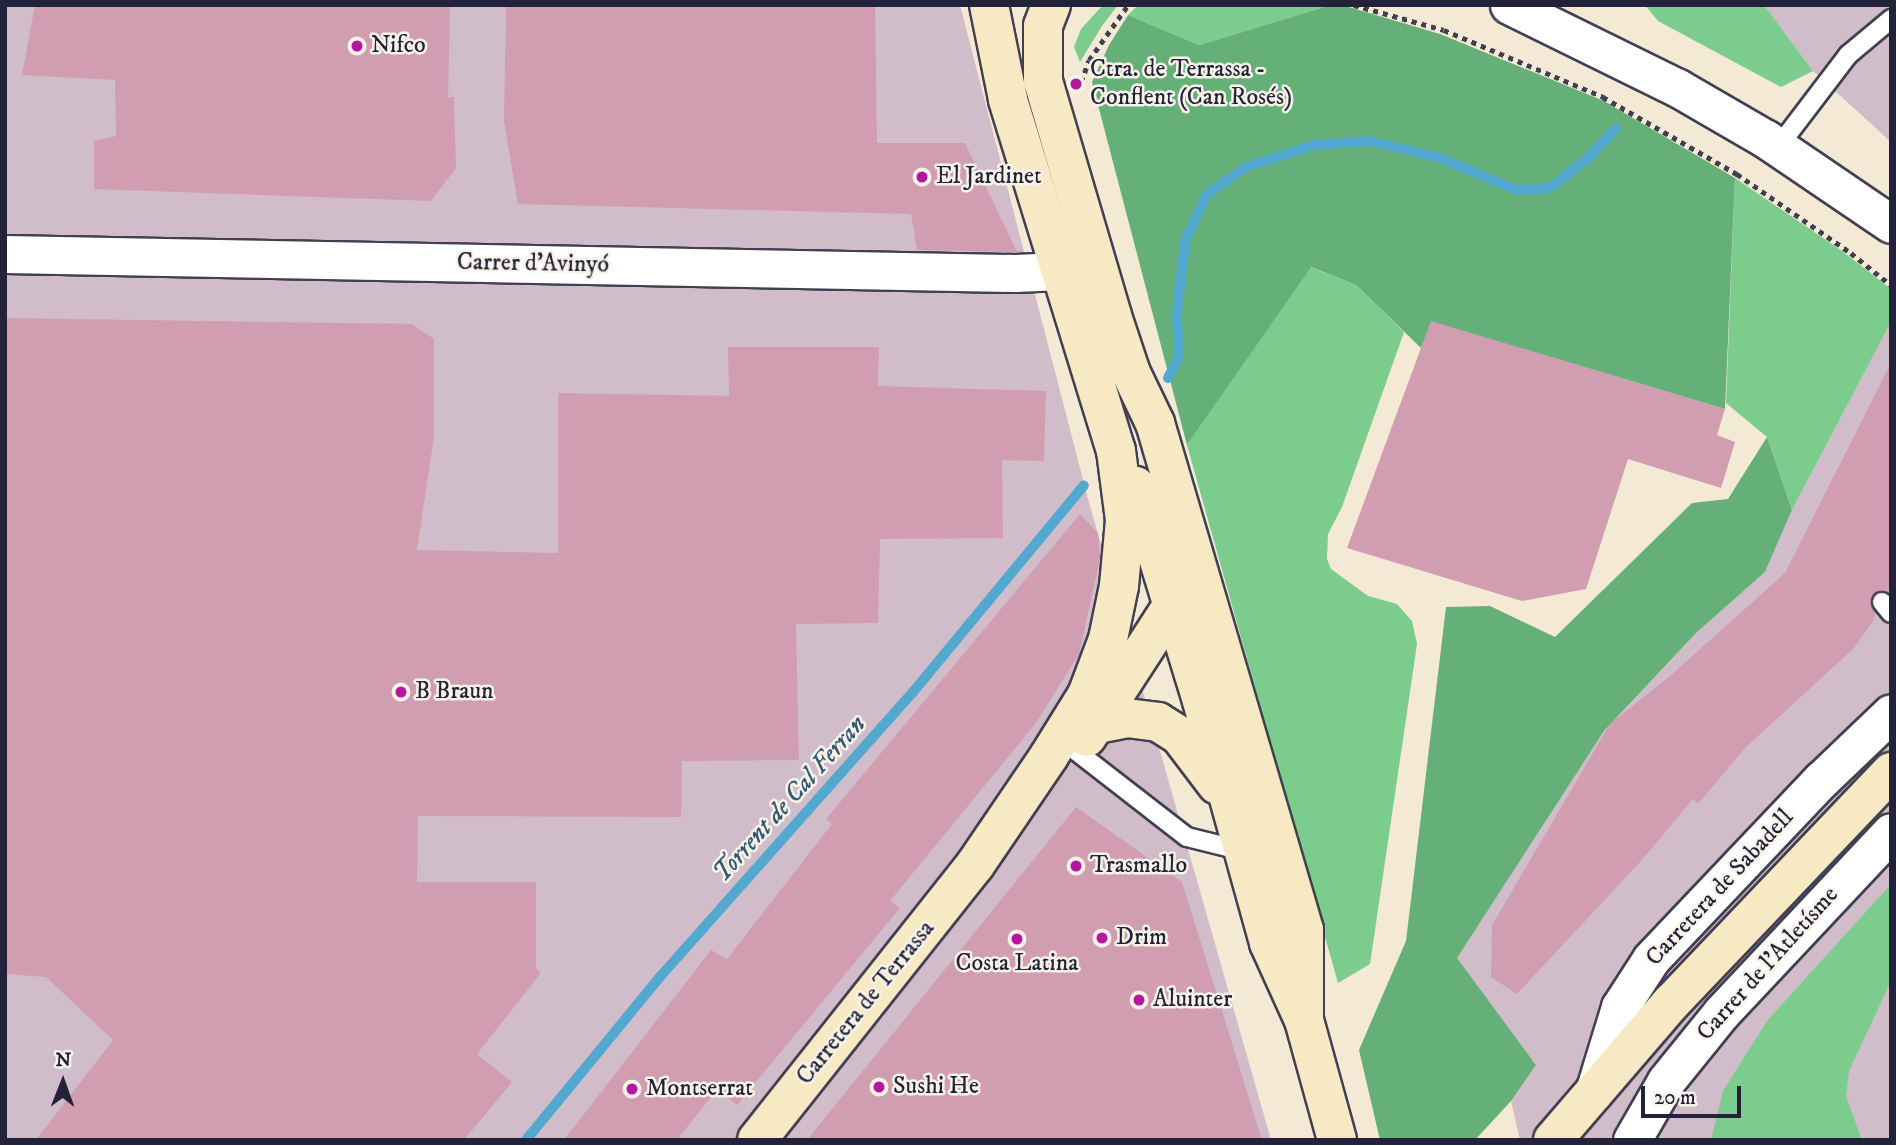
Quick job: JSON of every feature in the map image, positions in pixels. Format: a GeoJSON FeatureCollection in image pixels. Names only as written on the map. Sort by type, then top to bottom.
{"type":"FeatureCollection","features":[{"type":"Feature","properties":{"kind":"main road"},"geometry":{"type":"LineString","coordinates":[[975,865],[1087,695],[1108,639],[1125,548],[1116,451],[1008,99],[989,5]]}},
{"type":"Feature","properties":{"kind":"main road"},"geometry":{"type":"LineString","coordinates":[[1051,5],[1041,37],[1043,81],[1131,373],[1156,423],[1304,930],[1304,1020]]}},
{"type":"Feature","properties":{"kind":"main road"},"geometry":{"type":"LineString","coordinates":[[975,865],[1044,791],[1086,738],[1172,606],[1175,562],[1137,425],[1131,373]]}},
{"type":"Feature","properties":{"kind":"main road"},"geometry":{"type":"LineString","coordinates":[[1116,451],[1134,480],[1206,713],[1269,943],[1304,1020],[1337,1140]]}},
{"type":"Feature","properties":{"kind":"main road"},"geometry":{"type":"LineString","coordinates":[[1086,738],[1127,718],[1158,722],[1180,736],[1228,801]]}},
{"type":"Feature","properties":{"kind":"main road"},"geometry":{"type":"LineString","coordinates":[[1561,1134],[1671,1003],[1891,772]]}},
{"type":"Feature","properties":{"kind":"main road","name":"Carretera de Terrassa"},"geometry":{"type":"LineString","coordinates":[[757,1140],[975,865]]}},
{"type":"Feature","properties":{"kind":"street"},"geometry":{"type":"LineString","coordinates":[[1508,5],[1678,88],[1778,147],[1891,225]]}},
{"type":"Feature","properties":{"kind":"street","name":"Carrer d'Avinyó"},"geometry":{"type":"LineString","coordinates":[[5,254],[1016,273],[1060,271]]}},
{"type":"Feature","properties":{"kind":"street","name":"Carretera de Sabadell"},"geometry":{"type":"LineString","coordinates":[[1594,1092],[1620,1007],[1651,959],[1822,779],[1891,713]]}},
{"type":"Feature","properties":{"kind":"street","name":"Carrer de l'Atletísme"},"geometry":{"type":"LineString","coordinates":[[1632,1140],[1666,1081],[1721,1013],[1891,832]]}},
{"type":"Feature","properties":{"kind":"lane"},"geometry":{"type":"LineString","coordinates":[[1778,147],[1848,55],[1891,19]]}},
{"type":"Feature","properties":{"kind":"lane"},"geometry":{"type":"LineString","coordinates":[[1086,738],[1187,837],[1243,851]]}},
{"type":"Feature","properties":{"kind":"path"},"geometry":{"type":"LineString","coordinates":[[1078,89],[1089,60],[1128,5]]}},
{"type":"Feature","properties":{"kind":"path"},"geometry":{"type":"LineString","coordinates":[[1354,5],[1444,30],[1603,97],[1737,174],[1851,253],[1891,285]]}},
{"type":"Feature","properties":{"kind":"shaded area"},"geometry":{"type":"Polygon","coordinates":[[[5,5],[960,5],[1088,499],[1271,1140],[5,1140],[5,5]]]}},
{"type":"Feature","properties":{"kind":"shaded area"},"geometry":{"type":"Polygon","coordinates":[[[1764,5],[1891,5],[1891,142],[1813,71],[1764,5]]]}},
{"type":"Feature","properties":{"kind":"shaded area"},"geometry":{"type":"Polygon","coordinates":[[[1891,322],[1891,1140],[1520,1140],[1511,1101],[1536,1065],[1456,959],[1604,731],[1696,633],[1765,572],[1792,510],[1891,322]]]}},
{"type":"Feature","properties":{"kind":"green space"},"geometry":{"type":"Polygon","coordinates":[[[1103,5],[1118,5],[1080,62],[1074,47],[1081,29],[1103,5]]]}},
{"type":"Feature","properties":{"kind":"green space"},"geometry":{"type":"Polygon","coordinates":[[[1138,5],[1331,5],[1199,45],[1128,15],[1138,5]]]}},
{"type":"Feature","properties":{"kind":"green space"},"geometry":{"type":"Polygon","coordinates":[[[1331,5],[1342,5],[1440,34],[1604,101],[1735,178],[1725,409],[1432,322],[1421,348],[1356,285],[1311,267],[1187,445],[1092,82],[1109,45],[1128,15],[1199,45],[1331,5]]]}},
{"type":"Feature","properties":{"kind":"green space"},"geometry":{"type":"Polygon","coordinates":[[[1645,5],[1764,5],[1813,71],[1781,87],[1658,21],[1645,5]]]}},
{"type":"Feature","properties":{"kind":"green space"},"geometry":{"type":"Polygon","coordinates":[[[1735,178],[1842,251],[1891,289],[1891,322],[1792,510],[1767,437],[1726,403],[1735,178]]]}},
{"type":"Feature","properties":{"kind":"green space"},"geometry":{"type":"Polygon","coordinates":[[[1310,267],[1356,285],[1404,332],[1342,507],[1328,534],[1327,559],[1331,569],[1368,596],[1397,604],[1412,621],[1417,644],[1370,964],[1338,983],[1187,445],[1310,267]]]}},
{"type":"Feature","properties":{"kind":"green space"},"geometry":{"type":"Polygon","coordinates":[[[1767,437],[1792,510],[1765,572],[1696,633],[1604,731],[1457,958],[1536,1065],[1511,1101],[1475,1140],[1380,1140],[1359,1050],[1406,941],[1446,607],[1490,606],[1555,637],[1692,503],[1728,499],[1767,437]]]}},
{"type":"Feature","properties":{"kind":"green space"},"geometry":{"type":"Polygon","coordinates":[[[1891,884],[1891,981],[1849,1071],[1846,1096],[1862,1140],[1711,1140],[1723,1091],[1767,1021],[1891,884]]]}},
{"type":"Feature","properties":{"kind":"building"},"geometry":{"type":"Polygon","coordinates":[[[35,5],[450,5],[448,97],[454,97],[456,168],[431,201],[94,189],[94,141],[116,136],[115,80],[22,75],[35,5]]]}},
{"type":"Feature","properties":{"kind":"building"},"geometry":{"type":"Polygon","coordinates":[[[506,5],[875,5],[877,143],[965,143],[1017,252],[917,250],[911,214],[518,204],[504,121],[506,5]]]}},
{"type":"Feature","properties":{"kind":"building","name":"B Braun"},"geometry":{"type":"Polygon","coordinates":[[[5,318],[412,324],[434,339],[434,437],[417,550],[558,553],[558,393],[729,396],[728,347],[879,347],[878,386],[1046,391],[1044,461],[1002,460],[1003,538],[880,539],[878,623],[796,624],[799,760],[682,761],[681,817],[418,816],[417,882],[536,882],[536,968],[541,973],[477,1054],[512,1082],[464,1140],[36,1140],[113,1040],[46,977],[5,974],[5,318]]]}},
{"type":"Feature","properties":{"kind":"building"},"geometry":{"type":"Polygon","coordinates":[[[1431,321],[1725,409],[1717,435],[1735,442],[1721,488],[1628,459],[1586,589],[1522,601],[1347,548],[1431,321]]]}},
{"type":"Feature","properties":{"kind":"building"},"geometry":{"type":"Polygon","coordinates":[[[1891,363],[1891,583],[1887,592],[1880,591],[1872,597],[1871,604],[1876,613],[1873,621],[1854,648],[1745,748],[1698,804],[1693,799],[1641,861],[1517,994],[1491,977],[1492,925],[1610,724],[1670,676],[1785,573],[1891,363]]]}},
{"type":"Feature","properties":{"kind":"building"},"geometry":{"type":"Polygon","coordinates":[[[1080,514],[1098,533],[1100,559],[1079,654],[1036,723],[890,901],[900,908],[737,1105],[717,1089],[677,1140],[564,1140],[711,950],[727,959],[832,824],[826,819],[1080,514]]]}},
{"type":"Feature","properties":{"kind":"building"},"geometry":{"type":"Polygon","coordinates":[[[1076,807],[1182,882],[1262,1140],[807,1140],[1076,807]]]}},
{"type":"Feature","properties":{"kind":"waterway"},"geometry":{"type":"LineString","coordinates":[[1168,378],[1179,356],[1177,314],[1185,241],[1207,194],[1246,167],[1314,145],[1370,141],[1441,158],[1517,190],[1550,188],[1588,158],[1616,128]]}},
{"type":"Feature","properties":{"kind":"waterway","name":"Torrent de Cal Ferran"},"geometry":{"type":"LineString","coordinates":[[526,1140],[659,978],[913,692],[1084,485]]}},
{"type":"Feature","properties":{"kind":"place","name":"Nifco"},"geometry":{"type":"Point","coordinates":[357,46]}},
{"type":"Feature","properties":{"kind":"place","name":"Ctra. de Terrassa - Conflent (Can Rosés)"},"geometry":{"type":"Point","coordinates":[1076,84]}},
{"type":"Feature","properties":{"kind":"place","name":"El Jardinet"},"geometry":{"type":"Point","coordinates":[922,177]}},
{"type":"Feature","properties":{"kind":"place","name":"B Braun"},"geometry":{"type":"Point","coordinates":[401,692]}},
{"type":"Feature","properties":{"kind":"place","name":"Trasmallo"},"geometry":{"type":"Point","coordinates":[1076,866]}},
{"type":"Feature","properties":{"kind":"place","name":"Drim"},"geometry":{"type":"Point","coordinates":[1102,938]}},
{"type":"Feature","properties":{"kind":"place","name":"Costa Latina"},"geometry":{"type":"Point","coordinates":[1017,939]}},
{"type":"Feature","properties":{"kind":"place","name":"Aluinter"},"geometry":{"type":"Point","coordinates":[1139,1000]}},
{"type":"Feature","properties":{"kind":"place","name":"Sushi He"},"geometry":{"type":"Point","coordinates":[879,1087]}},
{"type":"Feature","properties":{"kind":"place","name":"Montserrat"},"geometry":{"type":"Point","coordinates":[632,1089]}}]}
